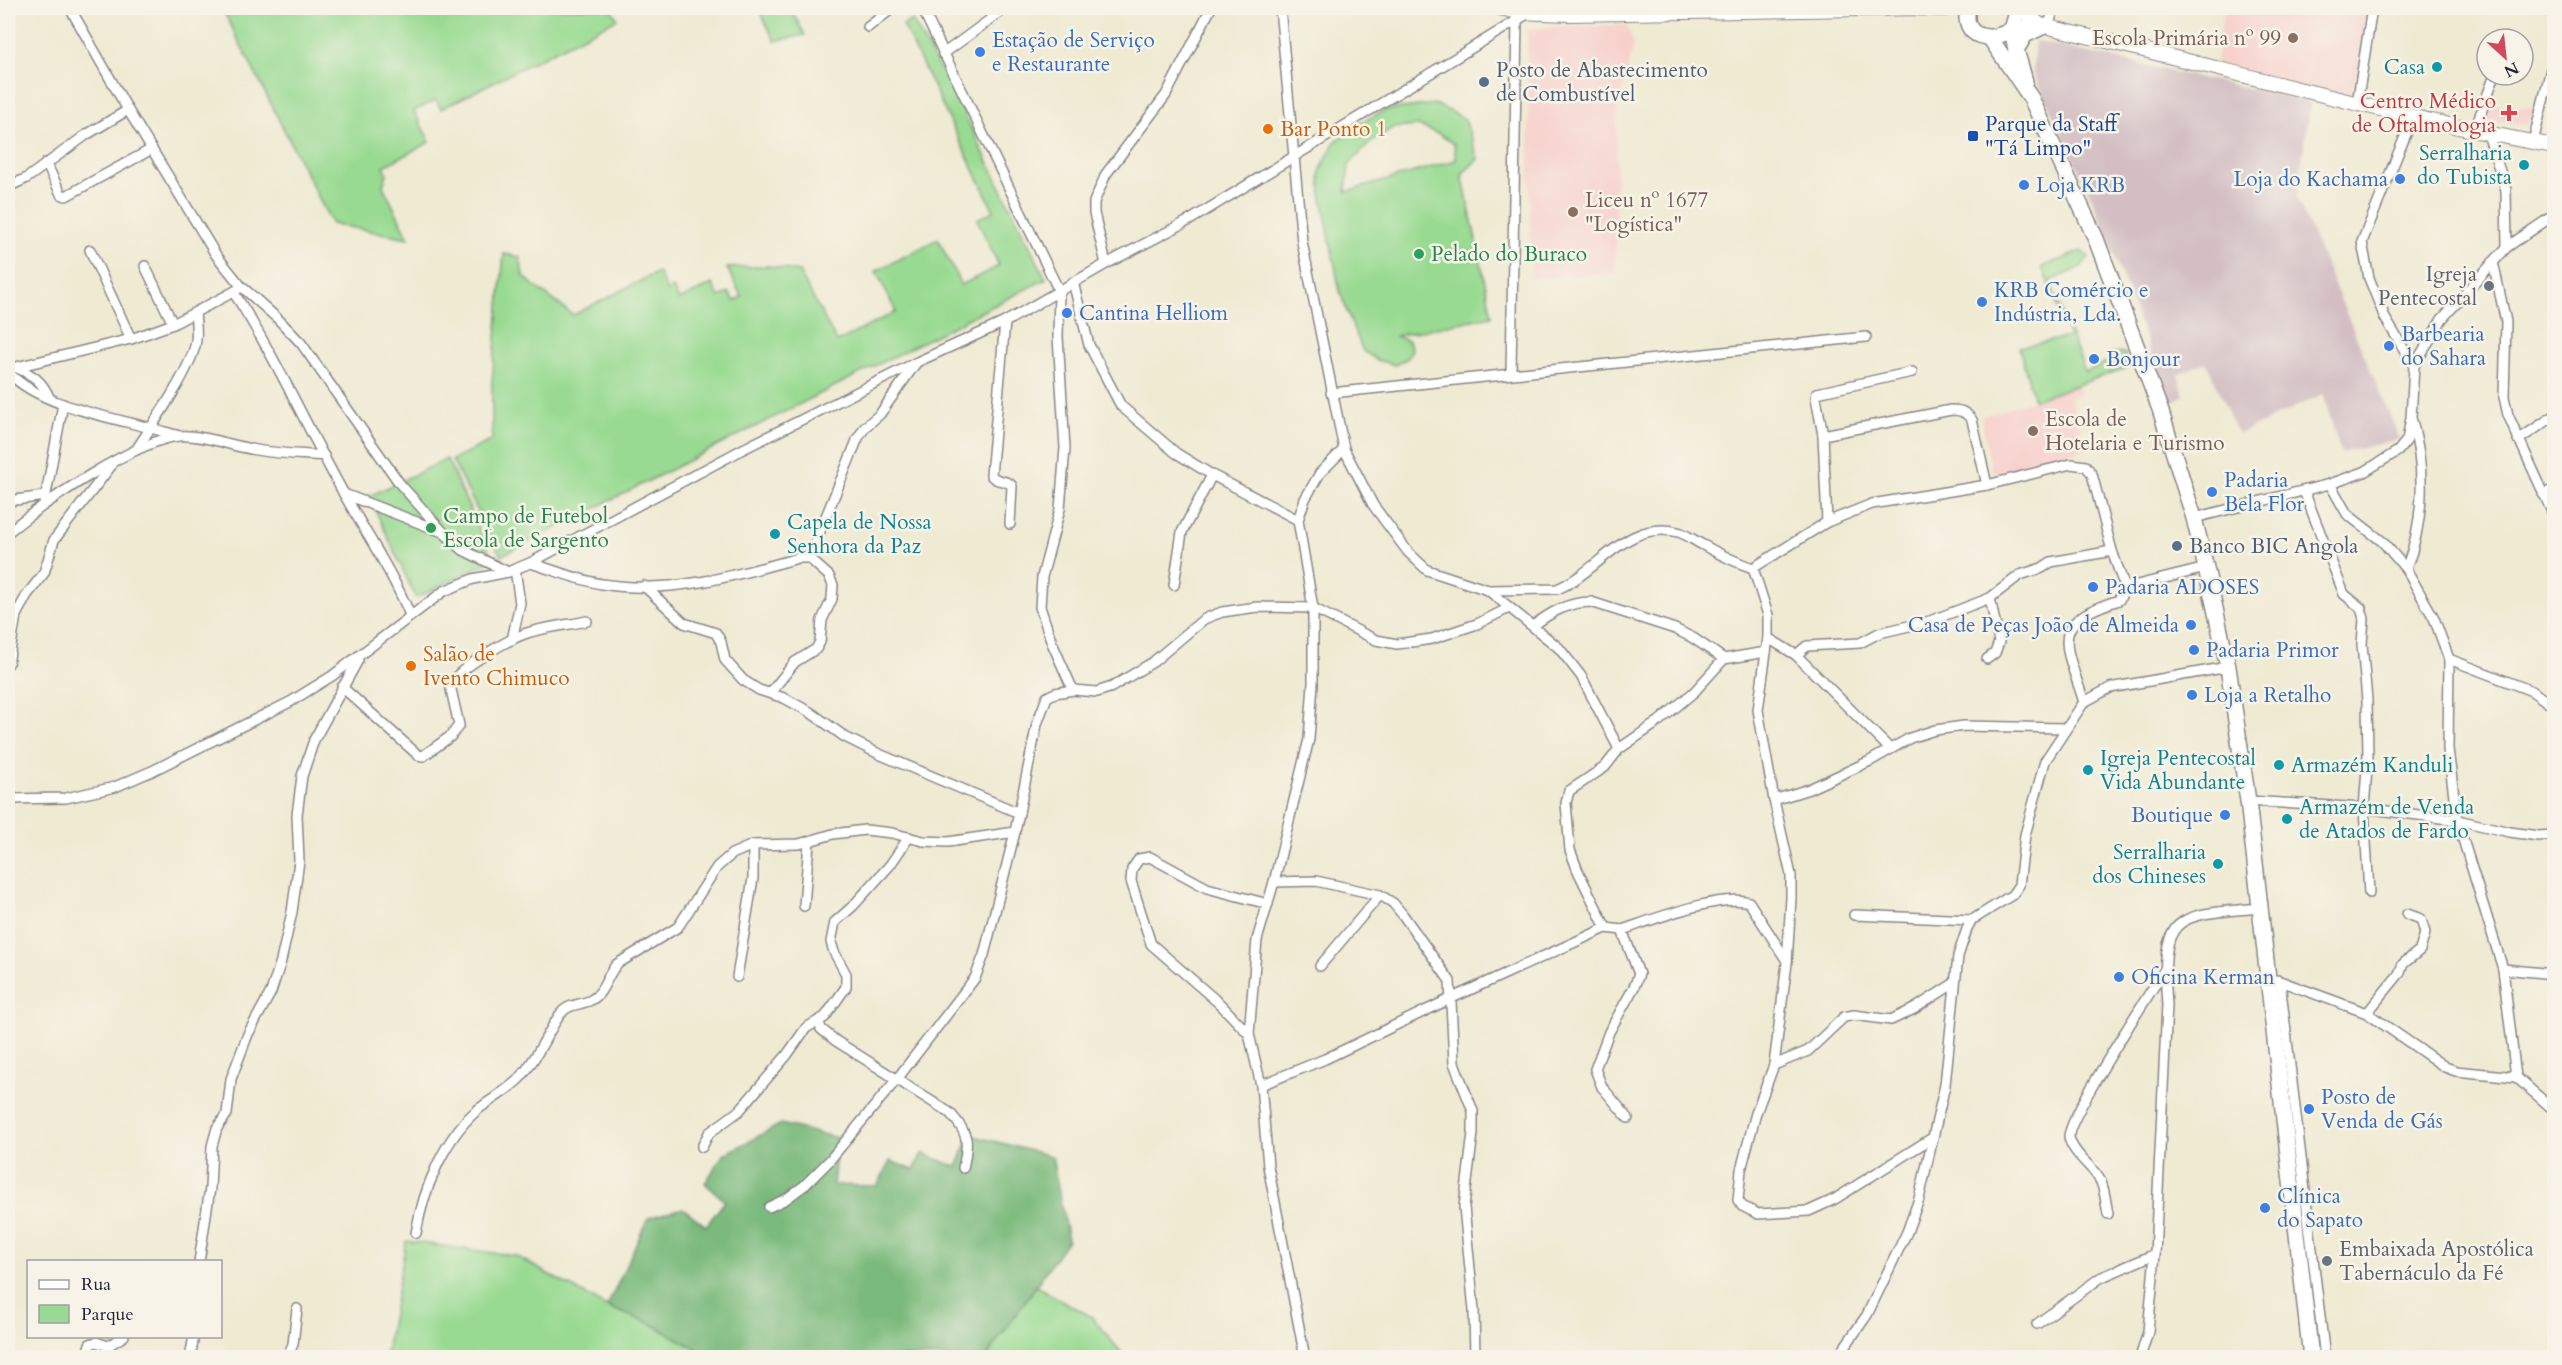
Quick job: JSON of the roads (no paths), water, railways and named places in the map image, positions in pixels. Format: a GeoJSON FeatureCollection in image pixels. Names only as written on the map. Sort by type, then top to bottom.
{"type":"FeatureCollection","features":[{"type":"Feature","properties":{"kind":"main road"},"geometry":{"type":"LineString","coordinates":[[1500,8],[1530,12],[1947,8],[1982,37],[1999,38],[2012,29],[2044,26],[2357,105],[2554,146]]}},
{"type":"Feature","properties":{"kind":"main road"},"geometry":{"type":"LineString","coordinates":[[1968,8],[1967,20],[1970,27]]}},
{"type":"Feature","properties":{"kind":"main road"},"geometry":{"type":"LineString","coordinates":[[2044,26],[2017,8],[2012,29],[2016,50],[2031,98],[2096,239],[2137,344],[2169,437],[2194,518],[2228,667],[2248,801],[2260,908],[2290,1073],[2291,1122],[2311,1358]]}},
{"type":"Feature","properties":{"kind":"main road"},"geometry":{"type":"LineString","coordinates":[[2016,50],[2025,35],[2044,26]]}},
{"type":"Feature","properties":{"kind":"main road"},"geometry":{"type":"LineString","coordinates":[[1990,38],[2031,98]]}},
{"type":"Feature","properties":{"kind":"street"},"geometry":{"type":"LineString","coordinates":[[70,8],[128,111],[237,289],[344,494],[396,582],[410,615]]}},
{"type":"Feature","properties":{"kind":"street"},"geometry":{"type":"LineString","coordinates":[[868,27],[893,8]]}},
{"type":"Feature","properties":{"kind":"street"},"geometry":{"type":"LineString","coordinates":[[922,8],[1059,291],[1058,337],[1065,448],[1060,509],[1042,577],[1040,607],[1052,643],[1073,690]]}},
{"type":"Feature","properties":{"kind":"street"},"geometry":{"type":"LineString","coordinates":[[944,54],[1006,8]]}},
{"type":"Feature","properties":{"kind":"street"},"geometry":{"type":"LineString","coordinates":[[1106,264],[1094,213],[1094,202],[1106,174],[1166,95],[1211,8]]}},
{"type":"Feature","properties":{"kind":"street"},"geometry":{"type":"LineString","coordinates":[[1280,8],[1302,242],[1344,449],[1372,505],[1408,552],[1427,570],[1488,590],[1545,590],[1567,585],[1602,556],[1631,537],[1654,530],[1679,532],[1735,562],[1753,568]]}},
{"type":"Feature","properties":{"kind":"street"},"geometry":{"type":"LineString","coordinates":[[2044,26],[2054,8]]}},
{"type":"Feature","properties":{"kind":"street"},"geometry":{"type":"LineString","coordinates":[[2357,105],[2372,8]]}},
{"type":"Feature","properties":{"kind":"street"},"geometry":{"type":"LineString","coordinates":[[8,799],[66,798],[116,787],[290,702],[361,655],[444,591],[473,579],[530,563],[744,448],[1005,321],[1190,220],[1530,12]]}},
{"type":"Feature","properties":{"kind":"street"},"geometry":{"type":"LineString","coordinates":[[1511,373],[1517,20]]}},
{"type":"Feature","properties":{"kind":"street"},"geometry":{"type":"LineString","coordinates":[[2533,142],[2551,69]]}},
{"type":"Feature","properties":{"kind":"street"},"geometry":{"type":"LineString","coordinates":[[2474,131],[2490,87]]}},
{"type":"Feature","properties":{"kind":"street"},"geometry":{"type":"LineString","coordinates":[[8,187],[27,178],[86,135],[128,111]]}},
{"type":"Feature","properties":{"kind":"street"},"geometry":{"type":"LineString","coordinates":[[2413,117],[2362,242],[2364,258],[2385,318],[2396,340],[2414,366]]}},
{"type":"Feature","properties":{"kind":"street"},"geometry":{"type":"LineString","coordinates":[[2488,134],[2505,190],[2508,218],[2507,247]]}},
{"type":"Feature","properties":{"kind":"street"},"geometry":{"type":"LineString","coordinates":[[46,163],[62,194],[66,196],[152,149]]}},
{"type":"Feature","properties":{"kind":"street"},"geometry":{"type":"LineString","coordinates":[[2194,518],[2330,484],[2364,472],[2398,451],[2407,440],[2411,418],[2414,366],[2442,319],[2507,247],[2554,215]]}},
{"type":"Feature","properties":{"kind":"street"},"geometry":{"type":"LineString","coordinates":[[90,250],[131,339]]}},
{"type":"Feature","properties":{"kind":"street"},"geometry":{"type":"LineString","coordinates":[[2493,262],[2506,322],[2504,397],[2518,440],[2554,516]]}},
{"type":"Feature","properties":{"kind":"street"},"geometry":{"type":"LineString","coordinates":[[145,266],[173,324]]}},
{"type":"Feature","properties":{"kind":"street"},"geometry":{"type":"LineString","coordinates":[[1073,282],[1089,345],[1121,406],[1176,453],[1212,475],[1298,520]]}},
{"type":"Feature","properties":{"kind":"street"},"geometry":{"type":"LineString","coordinates":[[11,369],[131,339],[173,324],[237,289]]}},
{"type":"Feature","properties":{"kind":"street"},"geometry":{"type":"LineString","coordinates":[[237,289],[301,343],[400,484],[444,533],[463,550],[511,570]]}},
{"type":"Feature","properties":{"kind":"street"},"geometry":{"type":"LineString","coordinates":[[136,450],[187,366],[195,347],[197,331],[195,313]]}},
{"type":"Feature","properties":{"kind":"street"},"geometry":{"type":"LineString","coordinates":[[1005,321],[991,475],[994,479],[1008,482],[1012,486],[1011,524]]}},
{"type":"Feature","properties":{"kind":"street"},"geometry":{"type":"LineString","coordinates":[[1331,393],[1866,337]]}},
{"type":"Feature","properties":{"kind":"street"},"geometry":{"type":"LineString","coordinates":[[808,558],[858,438],[865,427],[880,414],[917,362]]}},
{"type":"Feature","properties":{"kind":"street"},"geometry":{"type":"LineString","coordinates":[[11,369],[17,382],[63,404],[179,436],[223,442],[251,449],[324,456]]}},
{"type":"Feature","properties":{"kind":"street"},"geometry":{"type":"LineString","coordinates":[[11,369],[33,375],[40,381],[49,397]]}},
{"type":"Feature","properties":{"kind":"street"},"geometry":{"type":"LineString","coordinates":[[1827,522],[1822,435],[1816,398],[1820,391],[1912,372]]}},
{"type":"Feature","properties":{"kind":"street"},"geometry":{"type":"LineString","coordinates":[[45,501],[63,404]]}},
{"type":"Feature","properties":{"kind":"street"},"geometry":{"type":"LineString","coordinates":[[1822,435],[1959,410],[1967,413],[1972,420],[1987,484]]}},
{"type":"Feature","properties":{"kind":"street"},"geometry":{"type":"LineString","coordinates":[[2518,440],[2554,416]]}},
{"type":"Feature","properties":{"kind":"street"},"geometry":{"type":"LineString","coordinates":[[2406,569],[2416,540],[2422,484],[2421,455],[2411,418]]}},
{"type":"Feature","properties":{"kind":"street"},"geometry":{"type":"LineString","coordinates":[[8,532],[45,501],[117,460],[136,450],[179,436]]}},
{"type":"Feature","properties":{"kind":"street"},"geometry":{"type":"LineString","coordinates":[[1305,1358],[1268,1166],[1261,1085],[1249,1034],[1257,940],[1274,882],[1309,739],[1313,684],[1313,608],[1298,520],[1305,499],[1320,473],[1344,449]]}},
{"type":"Feature","properties":{"kind":"street"},"geometry":{"type":"LineString","coordinates":[[8,664],[16,615],[27,595],[44,573],[54,540],[117,460]]}},
{"type":"Feature","properties":{"kind":"street"},"geometry":{"type":"LineString","coordinates":[[1753,568],[1827,522],[1872,504],[1987,484],[2071,464],[2086,466],[2092,474],[2112,551],[2125,588],[2119,600],[2090,609],[2071,624],[2067,633],[2067,649],[2084,702]]}},
{"type":"Feature","properties":{"kind":"street"},"geometry":{"type":"LineString","coordinates":[[1174,585],[1182,532],[1212,475]]}},
{"type":"Feature","properties":{"kind":"street"},"geometry":{"type":"LineString","coordinates":[[2330,484],[2347,514],[2383,542],[2406,569],[2434,618],[2449,659],[2448,749],[2457,820],[2503,969],[2516,1077]]}},
{"type":"Feature","properties":{"kind":"street"},"geometry":{"type":"LineString","coordinates":[[2543,494],[2554,490]]}},
{"type":"Feature","properties":{"kind":"street"},"geometry":{"type":"LineString","coordinates":[[2304,491],[2344,594],[2361,608],[2364,619],[2362,644],[2367,700],[2368,756],[2364,808],[2369,893]]}},
{"type":"Feature","properties":{"kind":"street"},"geometry":{"type":"LineString","coordinates":[[344,494],[444,533]]}},
{"type":"Feature","properties":{"kind":"street"},"geometry":{"type":"LineString","coordinates":[[8,501],[45,501]]}},
{"type":"Feature","properties":{"kind":"street"},"geometry":{"type":"LineString","coordinates":[[1796,656],[1807,646],[1860,643],[1879,633],[1930,621],[1990,598],[2020,575],[2042,568],[2051,562],[2112,551]]}},
{"type":"Feature","properties":{"kind":"street"},"geometry":{"type":"LineString","coordinates":[[530,563],[602,584],[667,587],[711,582],[798,558],[808,558],[829,576],[833,585],[832,599],[822,620],[820,642],[816,649],[795,662],[771,692]]}},
{"type":"Feature","properties":{"kind":"street"},"geometry":{"type":"LineString","coordinates":[[1753,568],[1768,615],[1768,638],[1758,710],[1774,800],[1791,875],[1787,963],[1774,1065],[1756,1113],[1741,1170],[1738,1200],[1750,1212],[1758,1214],[1809,1211],[1835,1199],[1932,1138]]}},
{"type":"Feature","properties":{"kind":"street"},"geometry":{"type":"LineString","coordinates":[[2125,588],[2206,568]]}},
{"type":"Feature","properties":{"kind":"street"},"geometry":{"type":"LineString","coordinates":[[511,570],[520,603],[512,640]]}},
{"type":"Feature","properties":{"kind":"street"},"geometry":{"type":"LineString","coordinates":[[1567,585],[1577,602]]}},
{"type":"Feature","properties":{"kind":"street"},"geometry":{"type":"LineString","coordinates":[[644,586],[684,622],[716,633],[729,666],[743,680],[759,690],[771,692],[810,712],[845,737],[879,754],[1018,813]]}},
{"type":"Feature","properties":{"kind":"street"},"geometry":{"type":"LineString","coordinates":[[1488,590],[1554,642],[1581,676],[1619,749]]}},
{"type":"Feature","properties":{"kind":"street"},"geometry":{"type":"LineString","coordinates":[[1988,659],[1995,652],[1999,642],[1990,598]]}},
{"type":"Feature","properties":{"kind":"street"},"geometry":{"type":"LineString","coordinates":[[1533,626],[1562,608],[1577,602],[1591,602],[1675,629],[1724,659]]}},
{"type":"Feature","properties":{"kind":"street"},"geometry":{"type":"LineString","coordinates":[[769,1207],[786,1199],[805,1185],[829,1161],[897,1079],[975,978],[984,955],[1016,832],[1018,813],[1042,706],[1047,697],[1073,690],[1097,692],[1112,687],[1153,662],[1204,619],[1222,612],[1257,608],[1313,608],[1376,640],[1396,644],[1432,639],[1477,624],[1509,608]]}},
{"type":"Feature","properties":{"kind":"street"},"geometry":{"type":"LineString","coordinates":[[342,687],[418,755],[423,756],[451,736],[459,725],[450,685],[462,671],[512,640],[528,633],[587,621]]}},
{"type":"Feature","properties":{"kind":"street"},"geometry":{"type":"LineString","coordinates":[[1768,638],[1796,656],[1889,748]]}},
{"type":"Feature","properties":{"kind":"street"},"geometry":{"type":"LineString","coordinates":[[1606,928],[1578,872],[1570,850],[1567,795],[1569,791],[1605,767],[1619,749],[1658,722],[1694,692],[1724,659],[1766,652]]}},
{"type":"Feature","properties":{"kind":"street"},"geometry":{"type":"LineString","coordinates":[[199,1260],[217,1128],[227,1114],[231,1079],[248,1034],[270,992],[278,971],[292,912],[299,861],[297,814],[302,776],[314,740],[361,655]]}},
{"type":"Feature","properties":{"kind":"street"},"geometry":{"type":"LineString","coordinates":[[2449,659],[2532,691],[2554,707]]}},
{"type":"Feature","properties":{"kind":"street"},"geometry":{"type":"LineString","coordinates":[[1837,1358],[1867,1315],[1907,1232],[1926,1172],[1945,1085],[1953,984],[1958,956],[1972,921],[2012,895],[2019,885],[2025,835],[2045,761],[2084,702],[2110,688],[2228,667]]}},
{"type":"Feature","properties":{"kind":"street"},"geometry":{"type":"LineString","coordinates":[[1774,800],[1809,789],[1870,761],[1889,748],[1935,730],[1964,726],[2066,728]]}},
{"type":"Feature","properties":{"kind":"street"},"geometry":{"type":"LineString","coordinates":[[2248,801],[2364,808],[2457,820],[2510,832],[2554,835]]}},
{"type":"Feature","properties":{"kind":"street"},"geometry":{"type":"LineString","coordinates":[[416,1233],[421,1205],[436,1170],[452,1141],[474,1113],[518,1080],[544,1045],[559,1015],[565,1009],[591,1001],[597,996],[610,971],[617,963],[678,927],[717,867],[732,854],[753,845],[809,842],[833,834],[865,830],[948,842],[1016,832]]}},
{"type":"Feature","properties":{"kind":"street"},"geometry":{"type":"LineString","coordinates":[[702,1147],[709,1133],[739,1111],[787,1055],[806,1028],[825,1017],[847,981],[831,942],[837,918],[853,906],[890,865],[909,837]]}},
{"type":"Feature","properties":{"kind":"street"},"geometry":{"type":"LineString","coordinates":[[804,906],[809,842]]}},
{"type":"Feature","properties":{"kind":"street"},"geometry":{"type":"LineString","coordinates":[[736,976],[753,878],[753,845]]}},
{"type":"Feature","properties":{"kind":"street"},"geometry":{"type":"LineString","coordinates":[[1249,1034],[1220,1004],[1151,944],[1131,881],[1132,869],[1139,859],[1150,857],[1207,888],[1268,904]]}},
{"type":"Feature","properties":{"kind":"street"},"geometry":{"type":"LineString","coordinates":[[1274,882],[1316,881],[1380,895],[1394,903],[1447,976],[1452,998],[1454,1063],[1473,1111],[1473,1133],[1464,1207],[1474,1310],[1475,1358]]}},
{"type":"Feature","properties":{"kind":"street"},"geometry":{"type":"LineString","coordinates":[[1320,966],[1380,895]]}},
{"type":"Feature","properties":{"kind":"street"},"geometry":{"type":"LineString","coordinates":[[1261,1085],[1326,1059],[1452,998],[1606,928],[1622,930],[1720,900],[1738,898],[1749,902],[1787,963]]}},
{"type":"Feature","properties":{"kind":"street"},"geometry":{"type":"LineString","coordinates":[[2140,1358],[2148,1332],[2156,1254],[2167,1005],[2164,969],[2166,947],[2172,931],[2187,919],[2205,912],[2260,908]]}},
{"type":"Feature","properties":{"kind":"street"},"geometry":{"type":"LineString","coordinates":[[2367,1013],[2399,974],[2403,964],[2420,950],[2425,933],[2421,919],[2407,914]]}},
{"type":"Feature","properties":{"kind":"street"},"geometry":{"type":"LineString","coordinates":[[1854,915],[1972,921]]}},
{"type":"Feature","properties":{"kind":"street"},"geometry":{"type":"LineString","coordinates":[[1622,930],[1639,974],[1608,1032],[1595,1069],[1602,1087],[1628,1119]]}},
{"type":"Feature","properties":{"kind":"street"},"geometry":{"type":"LineString","coordinates":[[2108,1214],[2101,1182],[2073,1145],[2069,1138],[2070,1129],[2084,1100],[2164,969]]}},
{"type":"Feature","properties":{"kind":"street"},"geometry":{"type":"LineString","coordinates":[[2503,969],[2554,974]]}},
{"type":"Feature","properties":{"kind":"street"},"geometry":{"type":"LineString","coordinates":[[2274,979],[2367,1013],[2445,1067],[2456,1071],[2516,1077],[2554,1110]]}},
{"type":"Feature","properties":{"kind":"street"},"geometry":{"type":"LineString","coordinates":[[1774,1065],[1808,1051],[1844,1017],[1854,1015],[1891,1020],[1914,1009],[1953,984]]}},
{"type":"Feature","properties":{"kind":"street"},"geometry":{"type":"LineString","coordinates":[[819,1021],[821,1029],[836,1041],[950,1113],[961,1125],[967,1137],[963,1168]]}},
{"type":"Feature","properties":{"kind":"street"},"geometry":{"type":"LineString","coordinates":[[2291,1122],[2325,1358]]}},
{"type":"Feature","properties":{"kind":"street"},"geometry":{"type":"LineString","coordinates":[[2037,1324],[2100,1278],[2156,1254]]}},
{"type":"Feature","properties":{"kind":"street"},"geometry":{"type":"LineString","coordinates":[[287,1358],[294,1337],[297,1309]]}},
{"type":"Feature","properties":{"kind":"street"},"geometry":{"type":"LineString","coordinates":[[86,1358],[90,1344],[96,1342],[108,1346],[121,1338]]}},
{"type":"Feature","properties":{"kind":"street"},"geometry":{"type":"LineString","coordinates":[[190,1358],[194,1338]]}},
{"type":"Feature","properties":{"kind":"place","name":"Escola Primária nº 99"},"geometry":{"type":"Point","coordinates":[2293,38]}},
{"type":"Feature","properties":{"kind":"place","name":"Estação de Serviço e Restaurante"},"geometry":{"type":"Point","coordinates":[980,52]}},
{"type":"Feature","properties":{"kind":"place","name":"Casa"},"geometry":{"type":"Point","coordinates":[2437,67]}},
{"type":"Feature","properties":{"kind":"place","name":"Posto de Abastecimento de Combustível"},"geometry":{"type":"Point","coordinates":[1484,82]}},
{"type":"Feature","properties":{"kind":"place","name":"Centro Médico de Oftalmologia"},"geometry":{"type":"Point","coordinates":[2509,113]}},
{"type":"Feature","properties":{"kind":"place","name":"Bar Ponto 1"},"geometry":{"type":"Point","coordinates":[1268,129]}},
{"type":"Feature","properties":{"kind":"place","name":"Parque da Staff \"Tá Limpo\""},"geometry":{"type":"Point","coordinates":[1973,136]}},
{"type":"Feature","properties":{"kind":"place","name":"Serralharia do Tubista"},"geometry":{"type":"Point","coordinates":[2524,165]}},
{"type":"Feature","properties":{"kind":"place","name":"Loja do Kachama"},"geometry":{"type":"Point","coordinates":[2400,179]}},
{"type":"Feature","properties":{"kind":"place","name":"Loja KRB"},"geometry":{"type":"Point","coordinates":[2024,185]}},
{"type":"Feature","properties":{"kind":"place","name":"Liceu nº 1677 \"Logística\""},"geometry":{"type":"Point","coordinates":[1573,212]}},
{"type":"Feature","properties":{"kind":"place","name":"Pelado do Buraco"},"geometry":{"type":"Point","coordinates":[1419,254]}},
{"type":"Feature","properties":{"kind":"place","name":"Igreja Pentecostal"},"geometry":{"type":"Point","coordinates":[2489,286]}},
{"type":"Feature","properties":{"kind":"place","name":"KRB Comércio e Indústria, Lda."},"geometry":{"type":"Point","coordinates":[1982,302]}},
{"type":"Feature","properties":{"kind":"place","name":"Cantina Helliom"},"geometry":{"type":"Point","coordinates":[1067,313]}},
{"type":"Feature","properties":{"kind":"place","name":"Barbearia do Sahara"},"geometry":{"type":"Point","coordinates":[2389,346]}},
{"type":"Feature","properties":{"kind":"place","name":"Bonjour"},"geometry":{"type":"Point","coordinates":[2094,359]}},
{"type":"Feature","properties":{"kind":"place","name":"Escola de Hotelaria e Turismo"},"geometry":{"type":"Point","coordinates":[2033,431]}},
{"type":"Feature","properties":{"kind":"place","name":"Padaria Bela Flor"},"geometry":{"type":"Point","coordinates":[2212,492]}},
{"type":"Feature","properties":{"kind":"place","name":"Campo de Futebol Escola de Sargento"},"geometry":{"type":"Point","coordinates":[431,528]}},
{"type":"Feature","properties":{"kind":"place","name":"Capela de Nossa Senhora da Paz"},"geometry":{"type":"Point","coordinates":[775,534]}},
{"type":"Feature","properties":{"kind":"place","name":"Banco BIC Angola"},"geometry":{"type":"Point","coordinates":[2177,546]}},
{"type":"Feature","properties":{"kind":"place","name":"Padaria ADOSES"},"geometry":{"type":"Point","coordinates":[2093,587]}},
{"type":"Feature","properties":{"kind":"place","name":"Casa de Peças João de Almeida"},"geometry":{"type":"Point","coordinates":[2191,625]}},
{"type":"Feature","properties":{"kind":"place","name":"Padaria Primor"},"geometry":{"type":"Point","coordinates":[2194,650]}},
{"type":"Feature","properties":{"kind":"place","name":"Salão de Ivento Chimuco"},"geometry":{"type":"Point","coordinates":[411,666]}},
{"type":"Feature","properties":{"kind":"place","name":"Loja a Retalho"},"geometry":{"type":"Point","coordinates":[2192,695]}},
{"type":"Feature","properties":{"kind":"place","name":"Armazém Kanduli"},"geometry":{"type":"Point","coordinates":[2279,765]}},
{"type":"Feature","properties":{"kind":"place","name":"Igreja Pentecostal Vida Abundante"},"geometry":{"type":"Point","coordinates":[2088,770]}},
{"type":"Feature","properties":{"kind":"place","name":"Boutique"},"geometry":{"type":"Point","coordinates":[2225,815]}},
{"type":"Feature","properties":{"kind":"place","name":"Armazém de Venda de Atados de Fardo"},"geometry":{"type":"Point","coordinates":[2287,819]}},
{"type":"Feature","properties":{"kind":"place","name":"Serralharia dos Chineses"},"geometry":{"type":"Point","coordinates":[2218,864]}},
{"type":"Feature","properties":{"kind":"place","name":"Oficina Kerman"},"geometry":{"type":"Point","coordinates":[2119,977]}},
{"type":"Feature","properties":{"kind":"place","name":"Posto de Venda de Gás"},"geometry":{"type":"Point","coordinates":[2309,1109]}},
{"type":"Feature","properties":{"kind":"place","name":"Clínica do Sapato"},"geometry":{"type":"Point","coordinates":[2265,1208]}},
{"type":"Feature","properties":{"kind":"place","name":"Embaixada Apostólica Tabernáculo da Fé"},"geometry":{"type":"Point","coordinates":[2327,1261]}}]}
